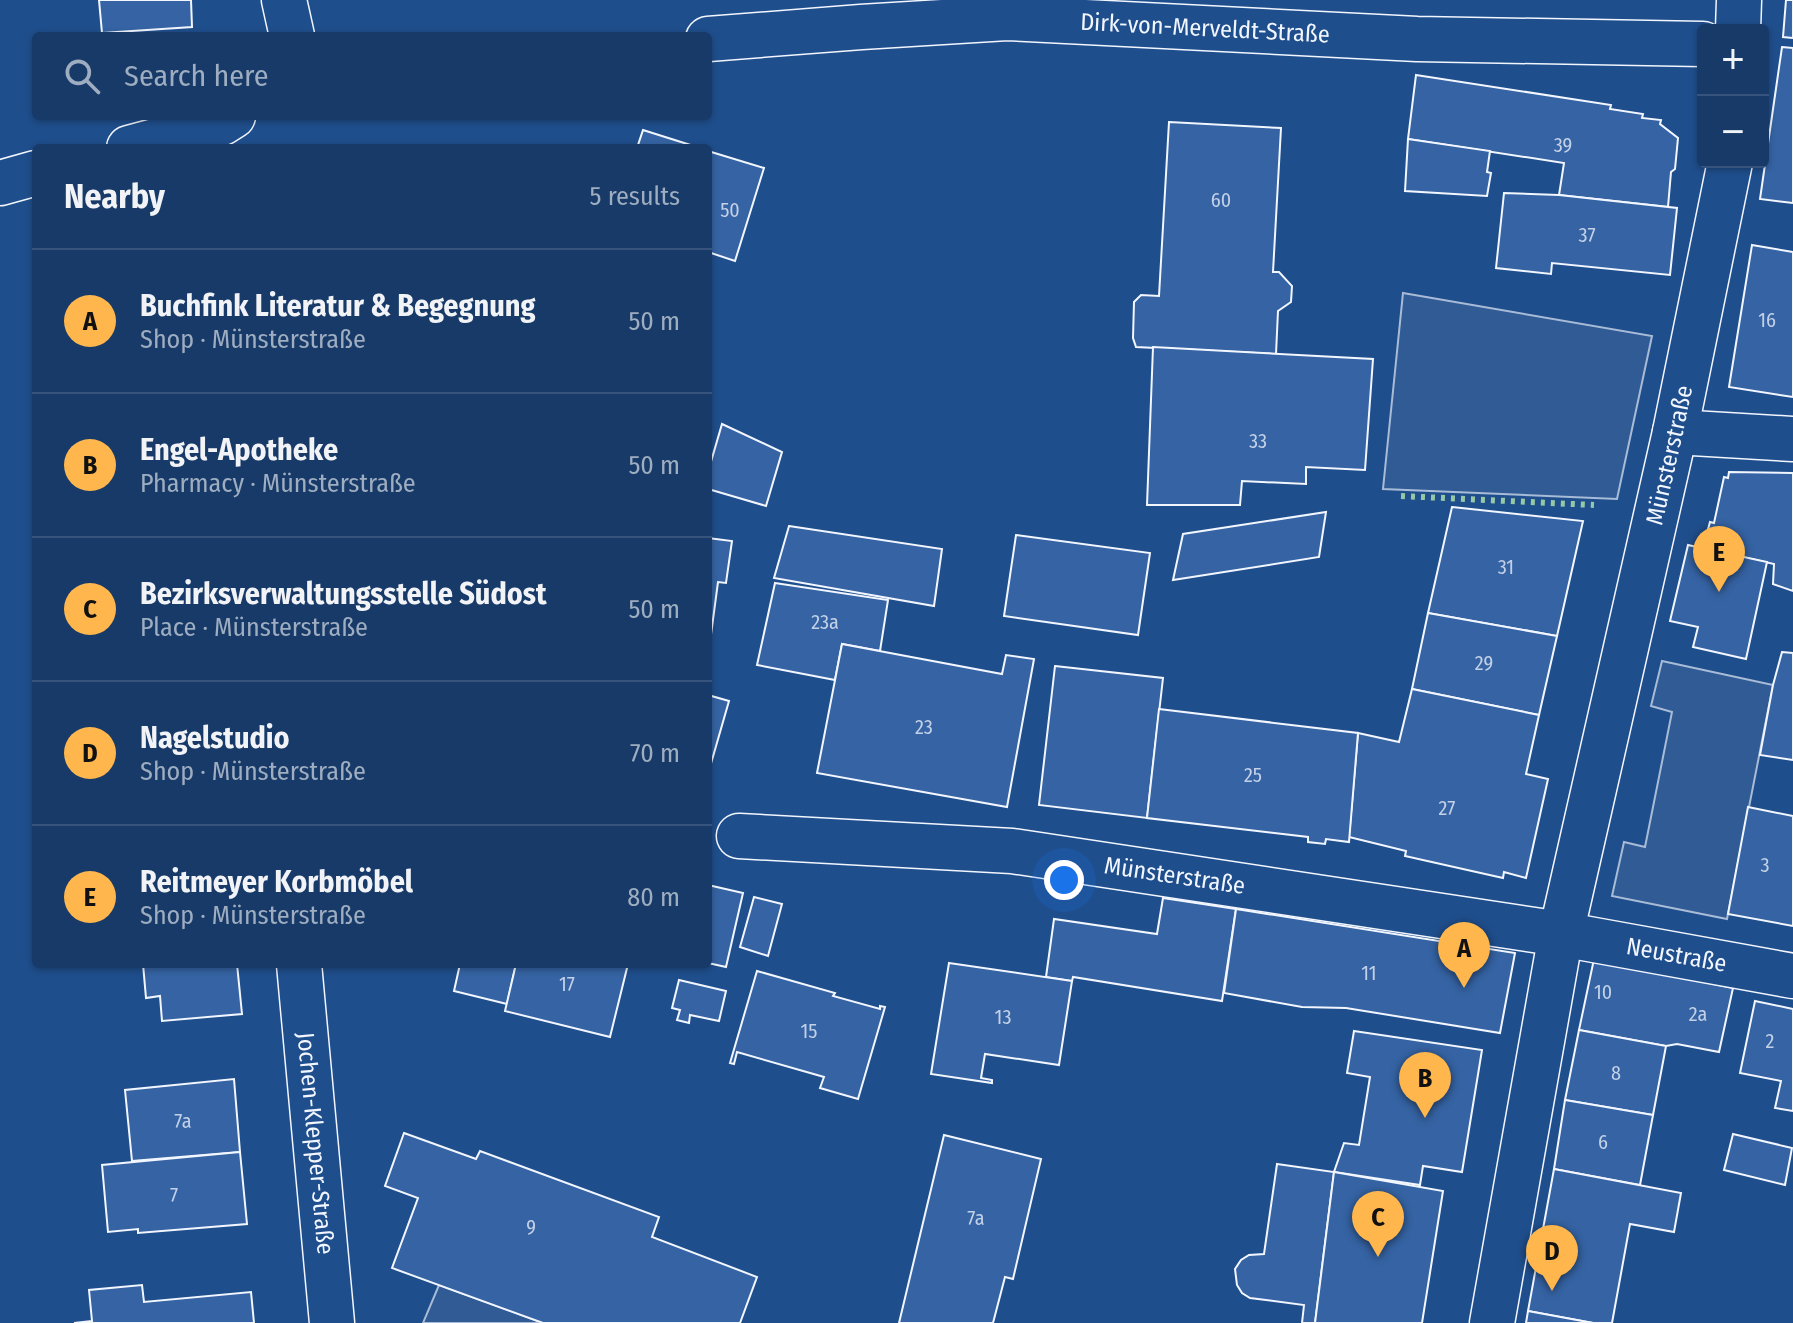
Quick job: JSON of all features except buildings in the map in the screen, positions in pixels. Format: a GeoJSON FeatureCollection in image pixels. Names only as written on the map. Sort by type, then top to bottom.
{"type":"FeatureCollection","features":[{"type":"Feature","properties":{"kind":"street"},"geometry":{"type":"LineString","coordinates":[[284,0],[291,32]]}},
{"type":"Feature","properties":{"kind":"street"},"geometry":{"type":"LineString","coordinates":[[1738,24],[1739,0]]}},
{"type":"Feature","properties":{"kind":"street","name":"Dirk-von-Merveldt-Straße"},"geometry":{"type":"LineString","coordinates":[[712,39],[1007,18],[1417,39],[1697,44]]}},
{"type":"Feature","properties":{"kind":"street"},"geometry":{"type":"LineString","coordinates":[[149,144],[226,129]]}},
{"type":"Feature","properties":{"kind":"street","name":"Münsterstraße"},"geometry":{"type":"LineString","coordinates":[[1492,1323],[1561,934],[1675,432],[1729,168]]}},
{"type":"Feature","properties":{"kind":"street"},"geometry":{"type":"LineString","coordinates":[[0,183],[32,174]]}},
{"type":"Feature","properties":{"kind":"street"},"geometry":{"type":"LineString","coordinates":[[1675,432],[1793,439]]}},
{"type":"Feature","properties":{"kind":"street","name":"Münsterstraße"},"geometry":{"type":"LineString","coordinates":[[739,836],[1012,851],[1561,934]]}},
{"type":"Feature","properties":{"kind":"street","name":"Neustraße"},"geometry":{"type":"LineString","coordinates":[[1561,934],[1793,976]]}},
{"type":"Feature","properties":{"kind":"street","name":"Jochen-Klepper-Straße"},"geometry":{"type":"LineString","coordinates":[[299,968],[332,1323]]}},
{"type":"Feature","properties":{"kind":"shaded area"},"geometry":{"type":"Polygon","coordinates":[[[1403,293],[1652,336],[1617,499],[1383,489],[1403,293]]]}},
{"type":"Feature","properties":{"kind":"shaded area"},"geometry":{"type":"Polygon","coordinates":[[[1662,661],[1773,685],[1727,919],[1612,896],[1624,842],[1645,847],[1672,712],[1651,706],[1662,661]]]}},
{"type":"Feature","properties":{"kind":"shaded area"},"geometry":{"type":"Polygon","coordinates":[[[439,1285],[543,1323],[423,1323],[439,1285]]]}},
{"type":"Feature","properties":{"kind":"hedge"},"geometry":{"type":"LineString","coordinates":[[1401,496],[1594,505]]}},
{"type":"Feature","properties":{"kind":"place","name":"Reitmeyer Korbmöbel"},"geometry":{"type":"Point","coordinates":[1719,592]}},
{"type":"Feature","properties":{"kind":"place","name":"Buchfink Literatur & Begegnung"},"geometry":{"type":"Point","coordinates":[1464,988]}},
{"type":"Feature","properties":{"kind":"place","name":"Engel-Apotheke"},"geometry":{"type":"Point","coordinates":[1425,1118]}},
{"type":"Feature","properties":{"kind":"place","name":"Bezirksverwaltungsstelle Südost"},"geometry":{"type":"Point","coordinates":[1378,1257]}},
{"type":"Feature","properties":{"kind":"place","name":"Nagelstudio"},"geometry":{"type":"Point","coordinates":[1552,1291]}}]}
